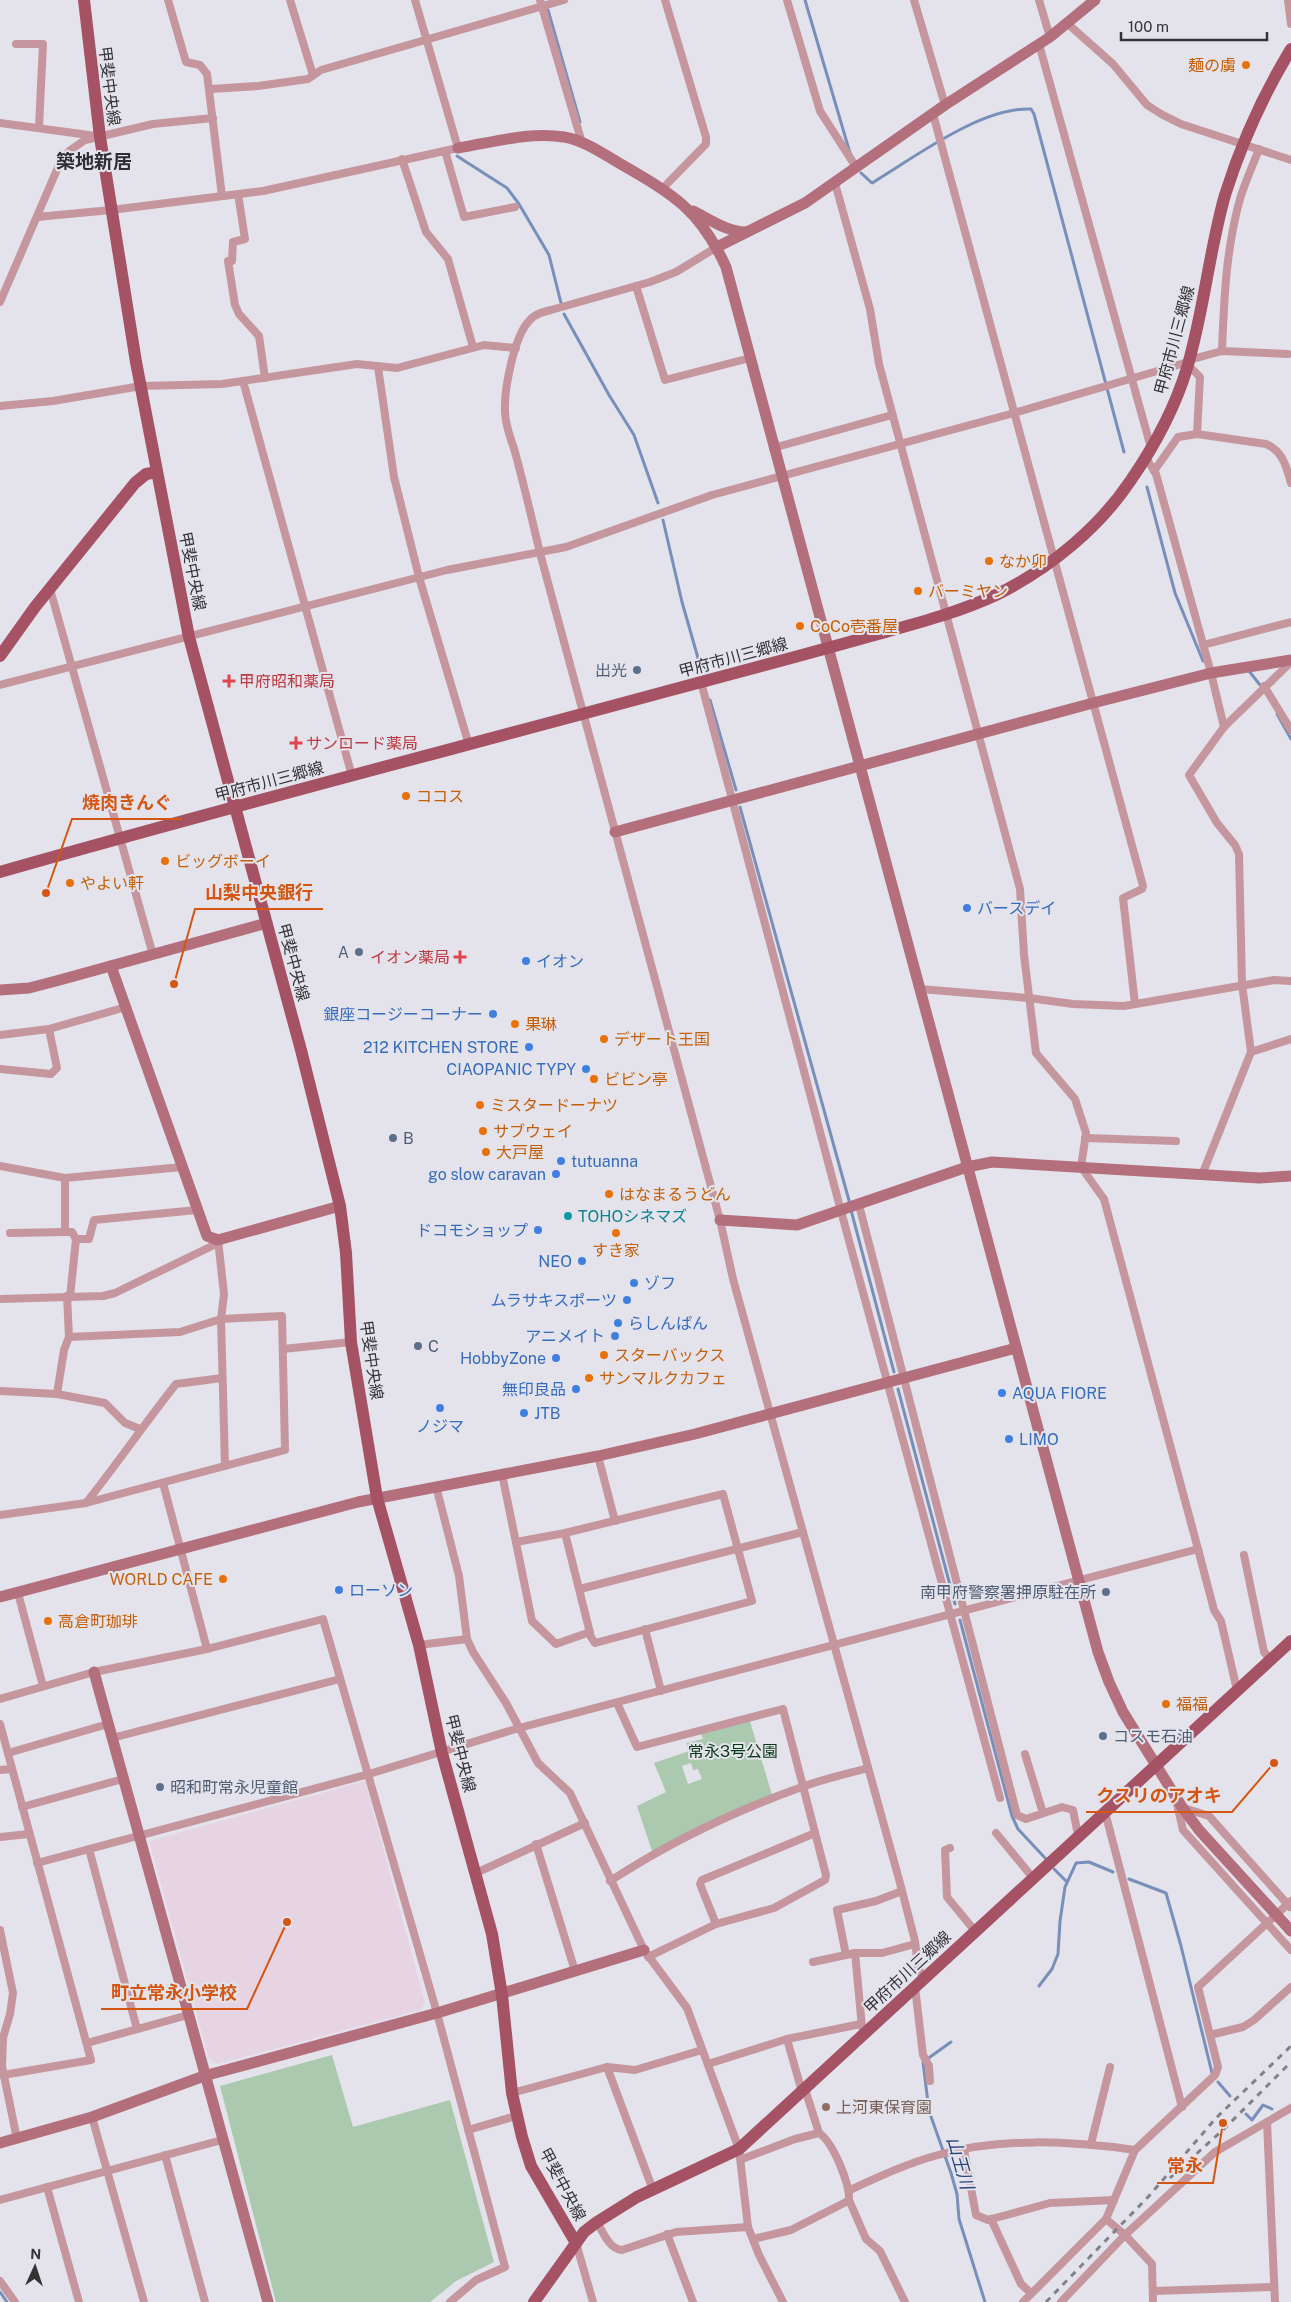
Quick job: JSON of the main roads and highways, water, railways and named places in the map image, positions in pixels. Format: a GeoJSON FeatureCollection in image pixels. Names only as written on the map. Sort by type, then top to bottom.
{"type":"FeatureCollection","features":[{"type":"Feature","properties":{"kind":"main road","name":"甲斐中央線"},"geometry":{"type":"LineString","coordinates":[[84,0],[100,137],[111,210],[141,386],[189,637],[267,923],[340,1206],[346,1252],[351,1342],[377,1498],[419,1646],[442,1753],[492,1934],[502,1995],[516,2116],[531,2166],[576,2244]]}},
{"type":"Feature","properties":{"kind":"main road","name":"甲府市川三郷線"},"geometry":{"type":"LineString","coordinates":[[0,872],[235,807],[828,649],[946,614],[999,593],[1053,559],[1067,550],[1104,514],[1129,483],[1148,454],[1177,397],[1188,362],[1225,197],[1243,143],[1272,81],[1291,50]]}},
{"type":"Feature","properties":{"kind":"main road"},"geometry":{"type":"LineString","coordinates":[[0,656],[9,640],[135,483],[146,474],[157,472]]}},
{"type":"Feature","properties":{"kind":"main road","name":"甲府市川三郷線"},"geometry":{"type":"LineString","coordinates":[[534,2302],[584,2232],[597,2222],[653,2190],[740,2154],[862,2030],[919,1983],[1078,1834],[1105,1812],[1291,1641]]}},
{"type":"Feature","properties":{"kind":"waterway"},"geometry":{"type":"LineString","coordinates":[[805,0],[850,153]]}},
{"type":"Feature","properties":{"kind":"waterway"},"geometry":{"type":"LineString","coordinates":[[548,10],[580,122]]}},
{"type":"Feature","properties":{"kind":"waterway"},"geometry":{"type":"LineString","coordinates":[[861,173],[872,183],[928,148],[970,125],[991,116],[1031,109],[1034,114],[1124,452]]}},
{"type":"Feature","properties":{"kind":"waterway"},"geometry":{"type":"LineString","coordinates":[[457,156],[507,188],[519,204],[549,255],[561,303]]}},
{"type":"Feature","properties":{"kind":"waterway"},"geometry":{"type":"LineString","coordinates":[[564,314],[609,395],[634,435],[658,503]]}},
{"type":"Feature","properties":{"kind":"waterway"},"geometry":{"type":"LineString","coordinates":[[1147,487],[1175,593],[1203,661]]}},
{"type":"Feature","properties":{"kind":"waterway"},"geometry":{"type":"LineString","coordinates":[[663,520],[682,602],[702,672]]}},
{"type":"Feature","properties":{"kind":"waterway"},"geometry":{"type":"LineString","coordinates":[[1249,671],[1260,685]]}},
{"type":"Feature","properties":{"kind":"waterway"},"geometry":{"type":"LineString","coordinates":[[710,700],[736,790]]}},
{"type":"Feature","properties":{"kind":"waterway"},"geometry":{"type":"LineString","coordinates":[[1277,714],[1291,739]]}},
{"type":"Feature","properties":{"kind":"waterway"},"geometry":{"type":"LineString","coordinates":[[740,807],[850,1204]]}},
{"type":"Feature","properties":{"kind":"waterway"},"geometry":{"type":"LineString","coordinates":[[851,1210],[894,1372]]}},
{"type":"Feature","properties":{"kind":"waterway"},"geometry":{"type":"LineString","coordinates":[[898,1389],[955,1604]]}},
{"type":"Feature","properties":{"kind":"waterway"},"geometry":{"type":"LineString","coordinates":[[960,1620],[1012,1816],[1018,1829],[1046,1859]]}},
{"type":"Feature","properties":{"kind":"waterway","name":"山王川"},"geometry":{"type":"LineString","coordinates":[[1039,1986],[1052,1969],[1058,1954],[1065,1887],[1076,1863],[1089,1862],[1113,1872]]}},
{"type":"Feature","properties":{"kind":"waterway"},"geometry":{"type":"LineString","coordinates":[[1054,1869],[1067,1882]]}},
{"type":"Feature","properties":{"kind":"waterway"},"geometry":{"type":"LineString","coordinates":[[1129,1879],[1166,1893],[1212,2073]]}},
{"type":"Feature","properties":{"kind":"waterway","name":"山王川"},"geometry":{"type":"LineString","coordinates":[[951,2042],[923,2062],[929,2111],[951,2173],[957,2194],[959,2219],[985,2302]]}},
{"type":"Feature","properties":{"kind":"waterway"},"geometry":{"type":"LineString","coordinates":[[1218,2082],[1230,2096]]}},
{"type":"Feature","properties":{"kind":"waterway"},"geometry":{"type":"LineString","coordinates":[[1246,2114],[1252,2120],[1263,2105],[1272,2109]]}},
{"type":"Feature","properties":{"kind":"waterway"},"geometry":{"type":"LineString","coordinates":[[0,2292],[7,2302]]}},
{"type":"Feature","properties":{"kind":"railway"},"geometry":{"type":"LineString","coordinates":[[1046,2302],[1149,2196],[1216,2118],[1291,2046]]}},
{"type":"Feature","properties":{"kind":"railway"},"geometry":{"type":"LineString","coordinates":[[1170,2178],[1226,2127],[1291,2062]]}},
{"type":"Feature","properties":{"kind":"place","name":"麺の虜"},"geometry":{"type":"Point","coordinates":[1246,65]}},
{"type":"Feature","properties":{"kind":"place","name":"なか卯"},"geometry":{"type":"Point","coordinates":[989,561]}},
{"type":"Feature","properties":{"kind":"place","name":"バーミヤン"},"geometry":{"type":"Point","coordinates":[918,591]}},
{"type":"Feature","properties":{"kind":"place","name":"CoCo壱番屋"},"geometry":{"type":"Point","coordinates":[800,626]}},
{"type":"Feature","properties":{"kind":"place","name":"出光"},"geometry":{"type":"Point","coordinates":[637,670]}},
{"type":"Feature","properties":{"kind":"place","name":"甲府昭和薬局"},"geometry":{"type":"Point","coordinates":[229,681]}},
{"type":"Feature","properties":{"kind":"place","name":"サンロード薬局"},"geometry":{"type":"Point","coordinates":[296,743]}},
{"type":"Feature","properties":{"kind":"place","name":"ココス"},"geometry":{"type":"Point","coordinates":[406,796]}},
{"type":"Feature","properties":{"kind":"place","name":"ビッグボーイ"},"geometry":{"type":"Point","coordinates":[165,861]}},
{"type":"Feature","properties":{"kind":"place","name":"やよい軒"},"geometry":{"type":"Point","coordinates":[70,883]}},
{"type":"Feature","properties":{"kind":"place","name":"焼肉きんぐ"},"geometry":{"type":"Point","coordinates":[46,893]}},
{"type":"Feature","properties":{"kind":"place","name":"バースデイ"},"geometry":{"type":"Point","coordinates":[967,908]}},
{"type":"Feature","properties":{"kind":"place","name":"A"},"geometry":{"type":"Point","coordinates":[359,952]}},
{"type":"Feature","properties":{"kind":"place","name":"イオン薬局"},"geometry":{"type":"Point","coordinates":[460,957]}},
{"type":"Feature","properties":{"kind":"place","name":"イオン"},"geometry":{"type":"Point","coordinates":[526,961]}},
{"type":"Feature","properties":{"kind":"place","name":"山梨中央銀行"},"geometry":{"type":"Point","coordinates":[174,984]}},
{"type":"Feature","properties":{"kind":"place","name":"銀座コージーコーナー"},"geometry":{"type":"Point","coordinates":[493,1014]}},
{"type":"Feature","properties":{"kind":"place","name":"果琳"},"geometry":{"type":"Point","coordinates":[515,1024]}},
{"type":"Feature","properties":{"kind":"place","name":"デザート王国"},"geometry":{"type":"Point","coordinates":[604,1039]}},
{"type":"Feature","properties":{"kind":"place","name":"212 KITCHEN STORE"},"geometry":{"type":"Point","coordinates":[529,1047]}},
{"type":"Feature","properties":{"kind":"place","name":"CIAOPANIC TYPY"},"geometry":{"type":"Point","coordinates":[586,1069]}},
{"type":"Feature","properties":{"kind":"place","name":"ビビン亭"},"geometry":{"type":"Point","coordinates":[594,1079]}},
{"type":"Feature","properties":{"kind":"place","name":"ミスタードーナツ"},"geometry":{"type":"Point","coordinates":[480,1105]}},
{"type":"Feature","properties":{"kind":"place","name":"サブウェイ"},"geometry":{"type":"Point","coordinates":[483,1131]}},
{"type":"Feature","properties":{"kind":"place","name":"B"},"geometry":{"type":"Point","coordinates":[393,1138]}},
{"type":"Feature","properties":{"kind":"place","name":"大戸屋"},"geometry":{"type":"Point","coordinates":[486,1152]}},
{"type":"Feature","properties":{"kind":"place","name":"tutuanna"},"geometry":{"type":"Point","coordinates":[561,1161]}},
{"type":"Feature","properties":{"kind":"place","name":"go slow caravan"},"geometry":{"type":"Point","coordinates":[556,1174]}},
{"type":"Feature","properties":{"kind":"place","name":"はなまるうどん"},"geometry":{"type":"Point","coordinates":[609,1194]}},
{"type":"Feature","properties":{"kind":"place","name":"TOHOシネマズ"},"geometry":{"type":"Point","coordinates":[568,1216]}},
{"type":"Feature","properties":{"kind":"place","name":"ドコモショップ"},"geometry":{"type":"Point","coordinates":[538,1230]}},
{"type":"Feature","properties":{"kind":"place","name":"すき家"},"geometry":{"type":"Point","coordinates":[616,1233]}},
{"type":"Feature","properties":{"kind":"place","name":"NEO"},"geometry":{"type":"Point","coordinates":[582,1261]}},
{"type":"Feature","properties":{"kind":"place","name":"ゾフ"},"geometry":{"type":"Point","coordinates":[634,1283]}},
{"type":"Feature","properties":{"kind":"place","name":"ムラサキスポーツ"},"geometry":{"type":"Point","coordinates":[627,1300]}},
{"type":"Feature","properties":{"kind":"place","name":"らしんばん"},"geometry":{"type":"Point","coordinates":[618,1323]}},
{"type":"Feature","properties":{"kind":"place","name":"アニメイト"},"geometry":{"type":"Point","coordinates":[615,1336]}},
{"type":"Feature","properties":{"kind":"place","name":"C"},"geometry":{"type":"Point","coordinates":[418,1346]}},
{"type":"Feature","properties":{"kind":"place","name":"スターバックス"},"geometry":{"type":"Point","coordinates":[604,1355]}},
{"type":"Feature","properties":{"kind":"place","name":"HobbyZone"},"geometry":{"type":"Point","coordinates":[556,1358]}},
{"type":"Feature","properties":{"kind":"place","name":"サンマルクカフェ"},"geometry":{"type":"Point","coordinates":[589,1378]}},
{"type":"Feature","properties":{"kind":"place","name":"無印良品"},"geometry":{"type":"Point","coordinates":[576,1389]}},
{"type":"Feature","properties":{"kind":"place","name":"AQUA FIORE"},"geometry":{"type":"Point","coordinates":[1002,1393]}},
{"type":"Feature","properties":{"kind":"place","name":"ノジマ"},"geometry":{"type":"Point","coordinates":[440,1408]}},
{"type":"Feature","properties":{"kind":"place","name":"JTB"},"geometry":{"type":"Point","coordinates":[524,1413]}},
{"type":"Feature","properties":{"kind":"place","name":"LIMO"},"geometry":{"type":"Point","coordinates":[1009,1439]}},
{"type":"Feature","properties":{"kind":"place","name":"WORLD CAFE"},"geometry":{"type":"Point","coordinates":[223,1579]}},
{"type":"Feature","properties":{"kind":"place","name":"ローソン"},"geometry":{"type":"Point","coordinates":[339,1590]}},
{"type":"Feature","properties":{"kind":"place","name":"南甲府警察署押原駐在所"},"geometry":{"type":"Point","coordinates":[1106,1592]}},
{"type":"Feature","properties":{"kind":"place","name":"高倉町珈琲"},"geometry":{"type":"Point","coordinates":[48,1621]}},
{"type":"Feature","properties":{"kind":"place","name":"福福"},"geometry":{"type":"Point","coordinates":[1166,1704]}},
{"type":"Feature","properties":{"kind":"place","name":"コスモ石油"},"geometry":{"type":"Point","coordinates":[1103,1736]}},
{"type":"Feature","properties":{"kind":"place","name":"クスリのアオキ"},"geometry":{"type":"Point","coordinates":[1274,1763]}},
{"type":"Feature","properties":{"kind":"place","name":"昭和町常永児童館"},"geometry":{"type":"Point","coordinates":[160,1787]}},
{"type":"Feature","properties":{"kind":"place","name":"町立常永小学校"},"geometry":{"type":"Point","coordinates":[287,1922]}},
{"type":"Feature","properties":{"kind":"place","name":"上河東保育園"},"geometry":{"type":"Point","coordinates":[826,2107]}},
{"type":"Feature","properties":{"kind":"place","name":"常永"},"geometry":{"type":"Point","coordinates":[1223,2123]}},
{"type":"Feature","properties":{"kind":"district","name":"築地新居"},"geometry":{"type":"Point","coordinates":[94,161]}},
{"type":"Feature","properties":{"kind":"park label","name":"常永3号公園"},"geometry":{"type":"Point","coordinates":[733,1751]}}]}
